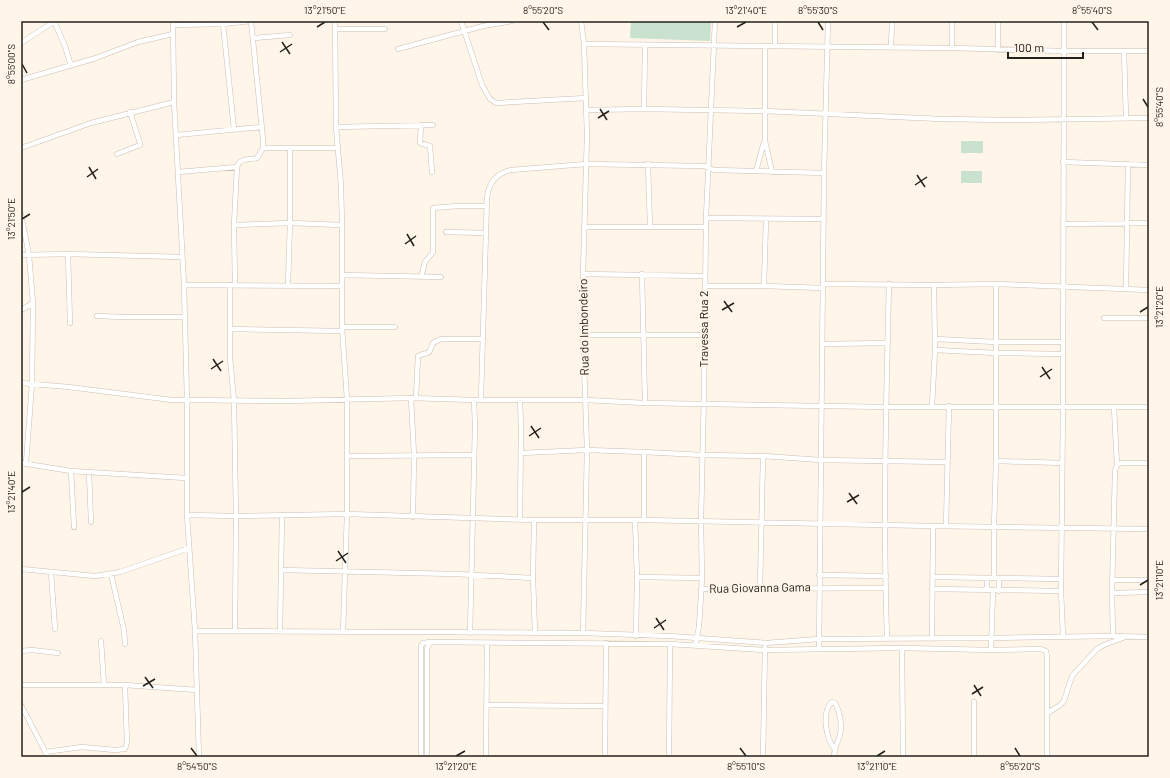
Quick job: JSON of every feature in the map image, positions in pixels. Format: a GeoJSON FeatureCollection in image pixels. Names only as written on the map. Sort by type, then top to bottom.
{"type":"FeatureCollection","features":[{"type":"Feature","properties":{"kind":"street"},"geometry":{"type":"LineString","coordinates":[[21,43],[54,21],[65,46],[71,66]]}},
{"type":"Feature","properties":{"kind":"street"},"geometry":{"type":"LineString","coordinates":[[199,757],[195,630],[187,515],[187,400],[184,285],[174,102],[173,23],[223,24],[251,21],[253,38],[263,148],[257,158],[242,161],[238,163],[237,167],[230,329],[230,358],[234,401],[236,516],[235,630]]}},
{"type":"Feature","properties":{"kind":"street"},"geometry":{"type":"LineString","coordinates":[[335,21],[336,127],[341,185],[342,225],[342,329],[347,399],[347,514],[343,632]]}},
{"type":"Feature","properties":{"kind":"street"},"geometry":{"type":"LineString","coordinates":[[461,21],[482,85],[492,102],[516,103],[586,98]]}},
{"type":"Feature","properties":{"kind":"street"},"geometry":{"type":"LineString","coordinates":[[398,49],[497,23],[512,21]]}},
{"type":"Feature","properties":{"kind":"street","name":"Rua do Imbondeiro"},"geometry":{"type":"LineString","coordinates":[[581,21],[584,44],[586,98],[583,335],[587,450],[584,520],[583,633]]}},
{"type":"Feature","properties":{"kind":"street","name":"Travessa Rua 2"},"geometry":{"type":"LineString","coordinates":[[695,646],[699,627],[702,578],[701,520],[706,218],[715,21]]}},
{"type":"Feature","properties":{"kind":"street"},"geometry":{"type":"LineString","coordinates":[[775,21],[775,46]]}},
{"type":"Feature","properties":{"kind":"street"},"geometry":{"type":"LineString","coordinates":[[819,649],[824,173],[828,21]]}},
{"type":"Feature","properties":{"kind":"street"},"geometry":{"type":"LineString","coordinates":[[891,47],[892,21]]}},
{"type":"Feature","properties":{"kind":"street"},"geometry":{"type":"LineString","coordinates":[[952,21],[952,48]]}},
{"type":"Feature","properties":{"kind":"street"},"geometry":{"type":"LineString","coordinates":[[998,21],[998,50]]}},
{"type":"Feature","properties":{"kind":"street"},"geometry":{"type":"LineString","coordinates":[[1062,636],[1061,528],[1063,406],[1064,21]]}},
{"type":"Feature","properties":{"kind":"street"},"geometry":{"type":"LineString","coordinates":[[223,24],[234,129]]}},
{"type":"Feature","properties":{"kind":"street"},"geometry":{"type":"LineString","coordinates":[[335,29],[385,29]]}},
{"type":"Feature","properties":{"kind":"street"},"geometry":{"type":"LineString","coordinates":[[21,80],[96,58],[138,42],[173,34]]}},
{"type":"Feature","properties":{"kind":"street"},"geometry":{"type":"LineString","coordinates":[[253,38],[290,35]]}},
{"type":"Feature","properties":{"kind":"street"},"geometry":{"type":"LineString","coordinates":[[584,44],[1149,51]]}},
{"type":"Feature","properties":{"kind":"street"},"geometry":{"type":"LineString","coordinates":[[644,109],[645,45]]}},
{"type":"Feature","properties":{"kind":"street"},"geometry":{"type":"LineString","coordinates":[[765,46],[765,141],[772,172]]}},
{"type":"Feature","properties":{"kind":"street"},"geometry":{"type":"LineString","coordinates":[[1124,51],[1126,118]]}},
{"type":"Feature","properties":{"kind":"street"},"geometry":{"type":"LineString","coordinates":[[21,148],[91,123],[174,102]]}},
{"type":"Feature","properties":{"kind":"street"},"geometry":{"type":"LineString","coordinates":[[586,110],[644,109],[764,111],[942,119],[1149,118]]}},
{"type":"Feature","properties":{"kind":"street"},"geometry":{"type":"LineString","coordinates":[[117,154],[140,145],[130,112]]}},
{"type":"Feature","properties":{"kind":"street"},"geometry":{"type":"LineString","coordinates":[[421,125],[420,143],[430,146],[432,172]]}},
{"type":"Feature","properties":{"kind":"street"},"geometry":{"type":"LineString","coordinates":[[336,127],[433,125]]}},
{"type":"Feature","properties":{"kind":"street"},"geometry":{"type":"LineString","coordinates":[[176,135],[262,127]]}},
{"type":"Feature","properties":{"kind":"street"},"geometry":{"type":"LineString","coordinates":[[756,171],[765,141]]}},
{"type":"Feature","properties":{"kind":"street"},"geometry":{"type":"LineString","coordinates":[[263,148],[338,148]]}},
{"type":"Feature","properties":{"kind":"street"},"geometry":{"type":"LineString","coordinates":[[288,285],[290,149]]}},
{"type":"Feature","properties":{"kind":"street"},"geometry":{"type":"LineString","coordinates":[[1063,162],[1149,165]]}},
{"type":"Feature","properties":{"kind":"street"},"geometry":{"type":"LineString","coordinates":[[481,400],[486,206],[488,190],[490,184],[495,178],[506,171],[586,164],[704,166],[714,170],[824,173]]}},
{"type":"Feature","properties":{"kind":"street"},"geometry":{"type":"LineString","coordinates":[[648,164],[650,227]]}},
{"type":"Feature","properties":{"kind":"street"},"geometry":{"type":"LineString","coordinates":[[1126,289],[1128,164]]}},
{"type":"Feature","properties":{"kind":"street"},"geometry":{"type":"LineString","coordinates":[[178,172],[237,167]]}},
{"type":"Feature","properties":{"kind":"street"},"geometry":{"type":"LineString","coordinates":[[421,277],[425,262],[433,252],[433,208],[486,206]]}},
{"type":"Feature","properties":{"kind":"street"},"geometry":{"type":"LineString","coordinates":[[21,214],[29,254],[33,303],[32,384],[23,463],[89,472],[186,478]]}},
{"type":"Feature","properties":{"kind":"street"},"geometry":{"type":"LineString","coordinates":[[706,218],[766,220],[824,219]]}},
{"type":"Feature","properties":{"kind":"street"},"geometry":{"type":"LineString","coordinates":[[764,286],[766,220]]}},
{"type":"Feature","properties":{"kind":"street"},"geometry":{"type":"LineString","coordinates":[[234,224],[290,223],[342,225]]}},
{"type":"Feature","properties":{"kind":"street"},"geometry":{"type":"LineString","coordinates":[[1063,224],[1149,223]]}},
{"type":"Feature","properties":{"kind":"street"},"geometry":{"type":"LineString","coordinates":[[585,227],[706,227]]}},
{"type":"Feature","properties":{"kind":"street"},"geometry":{"type":"LineString","coordinates":[[446,232],[486,233]]}},
{"type":"Feature","properties":{"kind":"street"},"geometry":{"type":"LineString","coordinates":[[21,255],[68,254],[182,257]]}},
{"type":"Feature","properties":{"kind":"street"},"geometry":{"type":"LineString","coordinates":[[68,254],[70,324]]}},
{"type":"Feature","properties":{"kind":"street"},"geometry":{"type":"LineString","coordinates":[[583,274],[705,276]]}},
{"type":"Feature","properties":{"kind":"street"},"geometry":{"type":"LineString","coordinates":[[642,274],[645,403]]}},
{"type":"Feature","properties":{"kind":"street"},"geometry":{"type":"LineString","coordinates":[[342,275],[421,277],[441,276]]}},
{"type":"Feature","properties":{"kind":"street"},"geometry":{"type":"LineString","coordinates":[[887,639],[885,588],[885,461],[889,284]]}},
{"type":"Feature","properties":{"kind":"street"},"geometry":{"type":"LineString","coordinates":[[705,286],[996,284],[1149,290]]}},
{"type":"Feature","properties":{"kind":"street"},"geometry":{"type":"LineString","coordinates":[[996,284],[996,461],[994,527],[996,578],[999,591]]}},
{"type":"Feature","properties":{"kind":"street"},"geometry":{"type":"LineString","coordinates":[[184,285],[342,286]]}},
{"type":"Feature","properties":{"kind":"street"},"geometry":{"type":"LineString","coordinates":[[932,406],[935,350],[934,285]]}},
{"type":"Feature","properties":{"kind":"street"},"geometry":{"type":"LineString","coordinates":[[21,310],[33,303]]}},
{"type":"Feature","properties":{"kind":"street"},"geometry":{"type":"LineString","coordinates":[[97,316],[184,317]]}},
{"type":"Feature","properties":{"kind":"street"},"geometry":{"type":"LineString","coordinates":[[1104,318],[1149,318]]}},
{"type":"Feature","properties":{"kind":"street"},"geometry":{"type":"LineString","coordinates":[[230,329],[342,329],[395,327]]}},
{"type":"Feature","properties":{"kind":"street"},"geometry":{"type":"LineString","coordinates":[[583,335],[704,335]]}},
{"type":"Feature","properties":{"kind":"street"},"geometry":{"type":"LineString","coordinates":[[416,398],[418,356],[431,352],[433,343],[441,339],[483,339]]}},
{"type":"Feature","properties":{"kind":"street"},"geometry":{"type":"LineString","coordinates":[[935,339],[996,342],[1062,342]]}},
{"type":"Feature","properties":{"kind":"street"},"geometry":{"type":"LineString","coordinates":[[822,344],[888,343]]}},
{"type":"Feature","properties":{"kind":"street"},"geometry":{"type":"LineString","coordinates":[[935,350],[1063,354]]}},
{"type":"Feature","properties":{"kind":"street"},"geometry":{"type":"LineString","coordinates":[[21,383],[69,387],[172,400],[234,401],[416,398],[474,400],[586,400],[645,403],[887,407],[1149,407]]}},
{"type":"Feature","properties":{"kind":"street"},"geometry":{"type":"LineString","coordinates":[[411,398],[414,455],[413,517]]}},
{"type":"Feature","properties":{"kind":"street"},"geometry":{"type":"LineString","coordinates":[[470,633],[473,455],[475,426],[474,400]]}},
{"type":"Feature","properties":{"kind":"street"},"geometry":{"type":"LineString","coordinates":[[520,400],[520,519]]}},
{"type":"Feature","properties":{"kind":"street"},"geometry":{"type":"LineString","coordinates":[[946,526],[949,406]]}},
{"type":"Feature","properties":{"kind":"street"},"geometry":{"type":"LineString","coordinates":[[1113,636],[1112,593],[1115,471],[1117,465],[1114,407]]}},
{"type":"Feature","properties":{"kind":"street"},"geometry":{"type":"LineString","coordinates":[[520,454],[587,450],[702,456],[763,456],[821,460],[947,462]]}},
{"type":"Feature","properties":{"kind":"street"},"geometry":{"type":"LineString","coordinates":[[644,452],[644,520]]}},
{"type":"Feature","properties":{"kind":"street"},"geometry":{"type":"LineString","coordinates":[[347,456],[473,455]]}},
{"type":"Feature","properties":{"kind":"street"},"geometry":{"type":"LineString","coordinates":[[760,588],[763,456]]}},
{"type":"Feature","properties":{"kind":"street"},"geometry":{"type":"LineString","coordinates":[[996,461],[1062,463]]}},
{"type":"Feature","properties":{"kind":"street"},"geometry":{"type":"LineString","coordinates":[[1117,465],[1121,463],[1149,463]]}},
{"type":"Feature","properties":{"kind":"street"},"geometry":{"type":"LineString","coordinates":[[71,470],[74,527]]}},
{"type":"Feature","properties":{"kind":"street"},"geometry":{"type":"LineString","coordinates":[[89,472],[90,522]]}},
{"type":"Feature","properties":{"kind":"street"},"geometry":{"type":"LineString","coordinates":[[187,515],[236,516],[347,514],[534,520],[701,520],[820,524],[1149,529]]}},
{"type":"Feature","properties":{"kind":"street"},"geometry":{"type":"LineString","coordinates":[[280,631],[282,515]]}},
{"type":"Feature","properties":{"kind":"street"},"geometry":{"type":"LineString","coordinates":[[534,520],[533,578],[535,633]]}},
{"type":"Feature","properties":{"kind":"street"},"geometry":{"type":"LineString","coordinates":[[635,521],[637,577],[636,636]]}},
{"type":"Feature","properties":{"kind":"street"},"geometry":{"type":"LineString","coordinates":[[932,638],[933,526]]}},
{"type":"Feature","properties":{"kind":"street"},"geometry":{"type":"LineString","coordinates":[[21,569],[95,576],[111,574],[189,548]]}},
{"type":"Feature","properties":{"kind":"street"},"geometry":{"type":"LineString","coordinates":[[281,570],[472,574],[533,578]]}},
{"type":"Feature","properties":{"kind":"street"},"geometry":{"type":"LineString","coordinates":[[51,572],[55,629]]}},
{"type":"Feature","properties":{"kind":"street"},"geometry":{"type":"LineString","coordinates":[[111,574],[124,630],[125,644]]}},
{"type":"Feature","properties":{"kind":"street"},"geometry":{"type":"LineString","coordinates":[[819,575],[886,576]]}},
{"type":"Feature","properties":{"kind":"street"},"geometry":{"type":"LineString","coordinates":[[637,577],[702,578]]}},
{"type":"Feature","properties":{"kind":"street"},"geometry":{"type":"LineString","coordinates":[[933,577],[1061,579]]}},
{"type":"Feature","properties":{"kind":"street"},"geometry":{"type":"LineString","coordinates":[[987,578],[987,590]]}},
{"type":"Feature","properties":{"kind":"street"},"geometry":{"type":"LineString","coordinates":[[1113,580],[1149,580]]}},
{"type":"Feature","properties":{"kind":"street","name":"Rua Giovanna Gama"},"geometry":{"type":"LineString","coordinates":[[701,589],[819,587],[885,588]]}},
{"type":"Feature","properties":{"kind":"street"},"geometry":{"type":"LineString","coordinates":[[932,589],[1061,591]]}},
{"type":"Feature","properties":{"kind":"street"},"geometry":{"type":"LineString","coordinates":[[991,650],[993,591]]}},
{"type":"Feature","properties":{"kind":"street"},"geometry":{"type":"LineString","coordinates":[[1112,593],[1149,592]]}},
{"type":"Feature","properties":{"kind":"street"},"geometry":{"type":"LineString","coordinates":[[195,630],[583,633],[766,642],[819,639],[1062,636],[1149,637]]}},
{"type":"Feature","properties":{"kind":"street"},"geometry":{"type":"LineString","coordinates":[[1047,713],[1059,706],[1064,701],[1072,676],[1097,649],[1104,644],[1126,636]]}},
{"type":"Feature","properties":{"kind":"street"},"geometry":{"type":"LineString","coordinates":[[101,641],[104,685]]}},
{"type":"Feature","properties":{"kind":"street"},"geometry":{"type":"LineString","coordinates":[[421,757],[421,646],[423,642],[430,642],[670,644],[764,650],[902,648],[991,650],[1041,649],[1046,651],[1047,757]]}},
{"type":"Feature","properties":{"kind":"street"},"geometry":{"type":"LineString","coordinates":[[427,757],[428,649],[430,642]]}},
{"type":"Feature","properties":{"kind":"street"},"geometry":{"type":"LineString","coordinates":[[763,757],[764,650],[766,642]]}},
{"type":"Feature","properties":{"kind":"street"},"geometry":{"type":"LineString","coordinates":[[486,757],[487,643]]}},
{"type":"Feature","properties":{"kind":"street"},"geometry":{"type":"LineString","coordinates":[[605,757],[606,643]]}},
{"type":"Feature","properties":{"kind":"street"},"geometry":{"type":"LineString","coordinates":[[669,757],[670,644]]}},
{"type":"Feature","properties":{"kind":"street"},"geometry":{"type":"LineString","coordinates":[[902,648],[903,757]]}},
{"type":"Feature","properties":{"kind":"street"},"geometry":{"type":"LineString","coordinates":[[21,651],[32,650],[58,652]]}},
{"type":"Feature","properties":{"kind":"street"},"geometry":{"type":"LineString","coordinates":[[21,685],[125,685],[197,690]]}},
{"type":"Feature","properties":{"kind":"street"},"geometry":{"type":"LineString","coordinates":[[45,752],[82,747],[116,750],[125,749],[128,742],[125,685]]}},
{"type":"Feature","properties":{"kind":"street"},"geometry":{"type":"LineString","coordinates":[[834,748],[827,735],[826,726],[827,710],[832,702],[835,703],[839,710],[840,719],[840,736],[834,748],[834,757]]}},
{"type":"Feature","properties":{"kind":"street"},"geometry":{"type":"LineString","coordinates":[[974,702],[974,757]]}},
{"type":"Feature","properties":{"kind":"street"},"geometry":{"type":"LineString","coordinates":[[21,705],[48,757]]}},
{"type":"Feature","properties":{"kind":"street"},"geometry":{"type":"LineString","coordinates":[[486,705],[605,706]]}},
{"type":"Feature","properties":{"kind":"green space"},"geometry":{"type":"Polygon","coordinates":[[[631,21],[711,21],[710,41],[630,38],[631,21]]]}},
{"type":"Feature","properties":{"kind":"green space"},"geometry":{"type":"Polygon","coordinates":[[[961,141],[983,141],[983,153],[961,153],[961,141]]]}},
{"type":"Feature","properties":{"kind":"green space"},"geometry":{"type":"Polygon","coordinates":[[[961,171],[982,171],[982,183],[961,183],[961,171]]]}}]}
